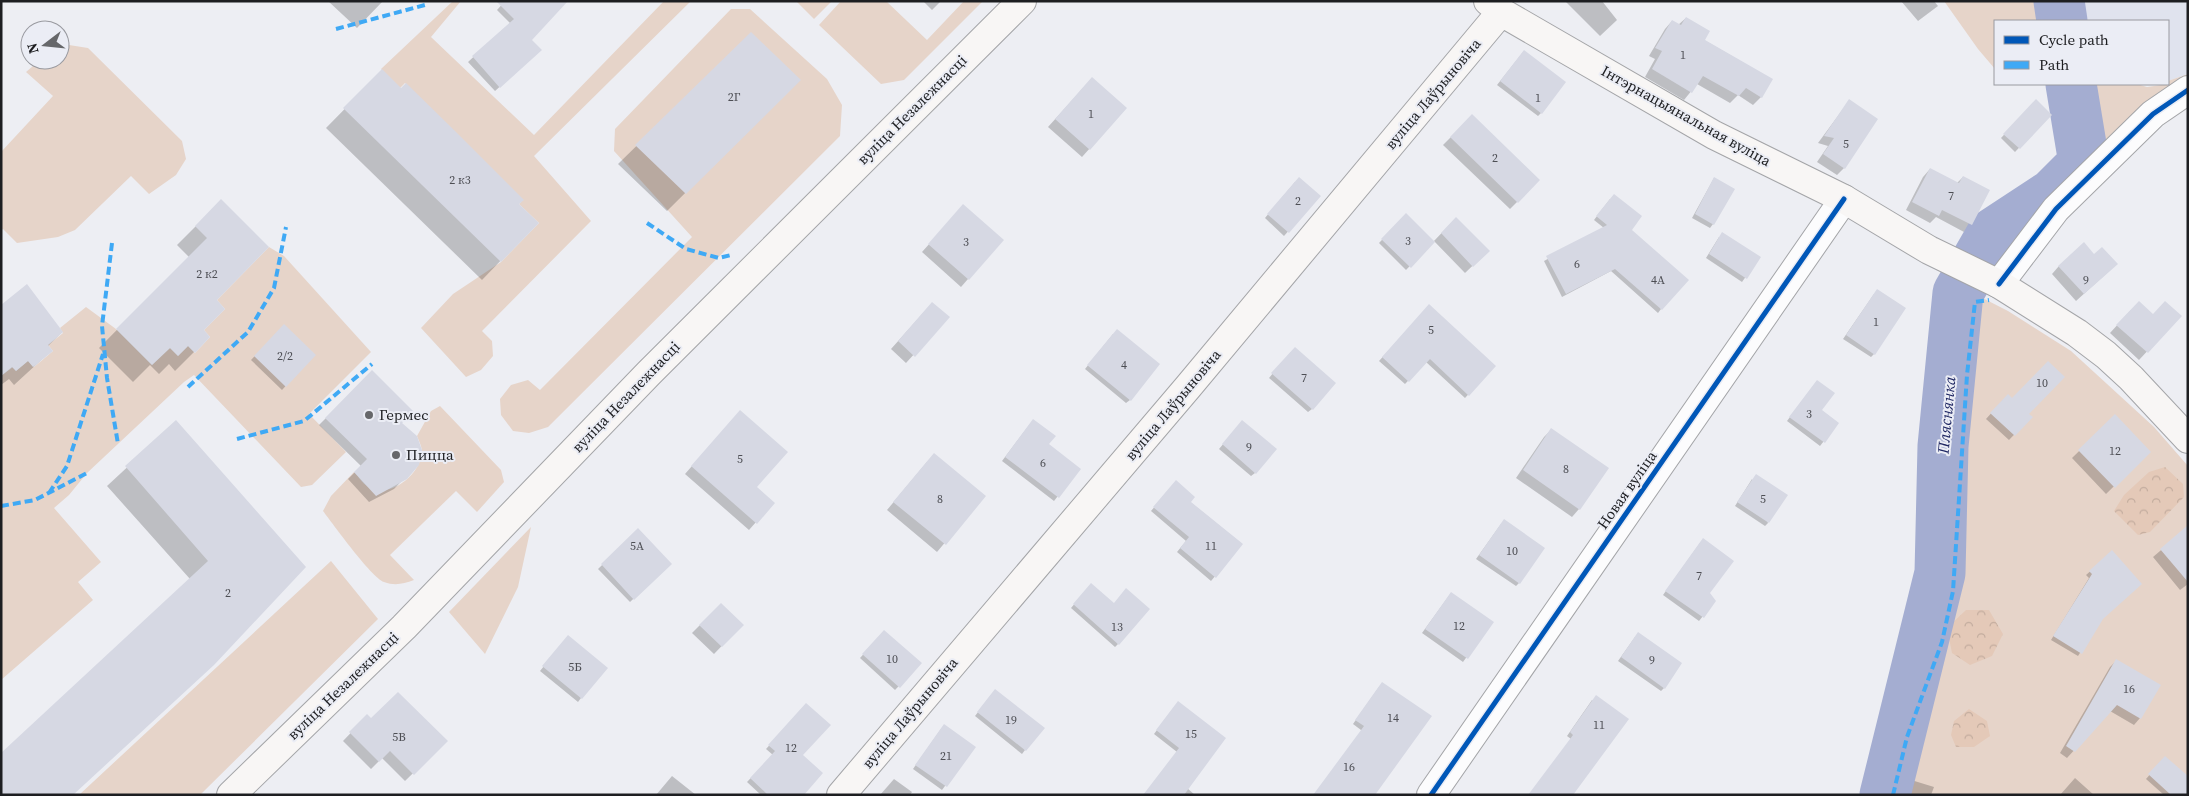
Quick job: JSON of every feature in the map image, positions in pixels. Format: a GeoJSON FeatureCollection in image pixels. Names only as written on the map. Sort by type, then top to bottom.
{"type":"FeatureCollection","features":[{"type":"Feature","properties":{"kind":"main road","name":"вуліца Незалежнасці"},"geometry":{"type":"LineString","coordinates":[[231,795],[404,627],[649,373],[1022,1]]}},
{"type":"Feature","properties":{"kind":"main road","name":"Інтэрнацыянальная вуліца"},"geometry":{"type":"LineString","coordinates":[[1495,7],[1714,135],[1844,199],[1929,250],[1994,281],[2077,333],[2106,355],[2131,378],[2188,439]]}},
{"type":"Feature","properties":{"kind":"main road","name":"вуліца Лаўрыновіча"},"geometry":{"type":"LineString","coordinates":[[841,795],[1182,395],[1495,7]]}},
{"type":"Feature","properties":{"kind":"street"},"geometry":{"type":"LineString","coordinates":[[1994,281],[2056,209],[2153,114],[2188,90]]}},
{"type":"Feature","properties":{"kind":"street","name":"Новая вуліца"},"geometry":{"type":"LineString","coordinates":[[1431,795],[1844,199]]}},
{"type":"Feature","properties":{"kind":"shaded area"},"geometry":{"type":"Polygon","coordinates":[[[453,1],[461,1],[431,37],[534,135],[664,1],[691,1],[534,156],[591,221],[482,331],[492,341],[493,356],[481,370],[466,377],[421,328],[453,294],[501,262],[539,223],[519,204],[523,200],[405,83],[400,88],[381,69],[453,1]]]}},
{"type":"Feature","properties":{"kind":"shaded area"},"geometry":{"type":"Polygon","coordinates":[[[796,1],[832,1],[814,19],[796,1]]]}},
{"type":"Feature","properties":{"kind":"shaded area"},"geometry":{"type":"Polygon","coordinates":[[[841,1],[886,1],[927,40],[964,1],[983,1],[904,80],[881,84],[819,25],[841,1]]]}},
{"type":"Feature","properties":{"kind":"shaded area"},"geometry":{"type":"Polygon","coordinates":[[[1944,1],[2077,1],[2081,20],[1994,20],[1994,68],[1978,49],[1944,1]]]}},
{"type":"Feature","properties":{"kind":"shaded area"},"geometry":{"type":"Polygon","coordinates":[[[2077,1],[2188,1],[2188,74],[2169,81],[2169,20],[2081,20],[2077,1]]]}},
{"type":"Feature","properties":{"kind":"shaded area"},"geometry":{"type":"Polygon","coordinates":[[[731,9],[750,9],[827,79],[842,105],[840,136],[548,427],[529,433],[513,431],[501,415],[500,399],[511,385],[528,380],[540,390],[692,237],[614,151],[615,129],[731,9]]]}},
{"type":"Feature","properties":{"kind":"shaded area"},"geometry":{"type":"Polygon","coordinates":[[[70,45],[88,48],[182,141],[186,159],[176,175],[149,194],[131,176],[75,230],[58,237],[17,243],[3,229],[1,230],[1,152],[53,96],[26,72],[28,70],[70,70],[70,45]]]}},
{"type":"Feature","properties":{"kind":"shaded area"},"geometry":{"type":"Polygon","coordinates":[[[2188,74],[2188,76],[2160,97],[2014,248],[1999,255],[1983,249],[1992,234],[2053,194],[2084,163],[2076,116],[2048,85],[2140,85],[2147,87],[2169,85],[2169,81],[2188,74]]]}},
{"type":"Feature","properties":{"kind":"shaded area"},"geometry":{"type":"Polygon","coordinates":[[[269,247],[284,256],[371,352],[309,414],[346,452],[312,485],[301,487],[194,375],[184,382],[87,473],[69,495],[54,508],[101,562],[78,582],[93,600],[1,680],[1,376],[13,367],[16,371],[28,361],[34,367],[53,351],[48,345],[63,333],[60,328],[86,307],[116,329],[152,365],[170,348],[178,356],[188,346],[195,353],[210,337],[204,330],[225,309],[217,300],[269,247]]]}},
{"type":"Feature","properties":{"kind":"shaded area"},"geometry":{"type":"Polygon","coordinates":[[[1961,287],[2008,311],[2071,351],[2154,427],[2188,466],[2188,795],[1885,795],[1940,573],[1943,446],[1958,293],[1961,287]]]}},
{"type":"Feature","properties":{"kind":"shaded area"},"geometry":{"type":"Polygon","coordinates":[[[440,406],[501,470],[504,482],[477,512],[456,491],[390,555],[414,580],[399,584],[384,582],[370,571],[323,511],[331,496],[354,472],[366,485],[379,490],[388,490],[404,482],[417,468],[420,460],[422,450],[417,436],[431,411],[440,406]]]}},
{"type":"Feature","properties":{"kind":"shaded area"},"geometry":{"type":"Polygon","coordinates":[[[531,527],[518,587],[485,654],[449,612],[531,527]]]}},
{"type":"Feature","properties":{"kind":"shaded area"},"geometry":{"type":"Polygon","coordinates":[[[331,561],[378,619],[200,795],[79,795],[331,561]]]}},
{"type":"Feature","properties":{"kind":"green space"},"geometry":{"type":"Polygon","coordinates":[[[2165,467],[2183,484],[2184,497],[2150,532],[2138,535],[2114,511],[2124,495],[2149,472],[2165,467]]]}},
{"type":"Feature","properties":{"kind":"green space"},"geometry":{"type":"Polygon","coordinates":[[[1966,610],[1989,610],[2003,634],[1992,656],[1970,665],[1952,653],[1947,628],[1966,610]]]}},
{"type":"Feature","properties":{"kind":"green space"},"geometry":{"type":"Polygon","coordinates":[[[1969,709],[1987,721],[1990,736],[1974,747],[1956,747],[1951,735],[1954,721],[1969,709]]]}},
{"type":"Feature","properties":{"kind":"building"},"geometry":{"type":"Polygon","coordinates":[[[496,1],[568,1],[532,40],[542,50],[500,88],[472,56],[514,19],[496,1]]]}},
{"type":"Feature","properties":{"kind":"building"},"geometry":{"type":"Polygon","coordinates":[[[1686,17],[1710,31],[1705,40],[1773,79],[1762,98],[1746,88],[1739,96],[1703,76],[1692,93],[1652,69],[1662,51],[1655,48],[1672,20],[1681,25],[1686,17]]]}},
{"type":"Feature","properties":{"kind":"building"},"geometry":{"type":"Polygon","coordinates":[[[751,32],[801,80],[686,194],[635,145],[751,32]]]}},
{"type":"Feature","properties":{"kind":"building"},"geometry":{"type":"Polygon","coordinates":[[[1524,50],[1566,82],[1542,114],[1500,81],[1524,50]]]}},
{"type":"Feature","properties":{"kind":"building"},"geometry":{"type":"Polygon","coordinates":[[[382,69],[401,88],[406,83],[454,130],[524,200],[519,204],[539,223],[501,262],[343,108],[382,69]]]}},
{"type":"Feature","properties":{"kind":"building"},"geometry":{"type":"Polygon","coordinates":[[[1092,77],[1127,108],[1090,150],[1055,119],[1092,77]]]}},
{"type":"Feature","properties":{"kind":"building"},"geometry":{"type":"Polygon","coordinates":[[[1849,99],[1878,119],[1845,169],[1823,154],[1834,138],[1824,136],[1849,99]]]}},
{"type":"Feature","properties":{"kind":"building"},"geometry":{"type":"Polygon","coordinates":[[[2036,99],[2052,115],[2020,149],[2003,134],[2036,99]]]}},
{"type":"Feature","properties":{"kind":"building"},"geometry":{"type":"Polygon","coordinates":[[[1472,114],[1540,180],[1518,203],[1450,137],[1472,114]]]}},
{"type":"Feature","properties":{"kind":"building"},"geometry":{"type":"Polygon","coordinates":[[[1930,168],[1959,183],[1963,176],[1990,190],[1972,225],[1942,210],[1939,216],[1912,202],[1930,168]]]}},
{"type":"Feature","properties":{"kind":"building"},"geometry":{"type":"Polygon","coordinates":[[[1299,177],[1321,196],[1289,233],[1267,214],[1299,177]]]}},
{"type":"Feature","properties":{"kind":"building"},"geometry":{"type":"Polygon","coordinates":[[[1714,177],[1735,189],[1714,225],[1695,214],[1714,177]]]}},
{"type":"Feature","properties":{"kind":"building"},"geometry":{"type":"Polygon","coordinates":[[[1614,194],[1642,216],[1632,230],[1689,280],[1662,310],[1615,269],[1566,294],[1546,256],[1607,225],[1596,216],[1614,194]]]}},
{"type":"Feature","properties":{"kind":"building"},"geometry":{"type":"Polygon","coordinates":[[[221,199],[269,247],[217,300],[225,309],[204,330],[210,337],[195,353],[188,346],[178,356],[170,348],[152,365],[116,329],[207,238],[195,226],[221,199]]]}},
{"type":"Feature","properties":{"kind":"building"},"geometry":{"type":"Polygon","coordinates":[[[963,204],[1004,240],[969,280],[928,244],[963,204]]]}},
{"type":"Feature","properties":{"kind":"building"},"geometry":{"type":"Polygon","coordinates":[[[1406,213],[1435,242],[1411,268],[1381,239],[1406,213]]]}},
{"type":"Feature","properties":{"kind":"building"},"geometry":{"type":"Polygon","coordinates":[[[1456,217],[1490,251],[1473,267],[1441,233],[1456,217]]]}},
{"type":"Feature","properties":{"kind":"building"},"geometry":{"type":"Polygon","coordinates":[[[1722,232],[1761,257],[1747,279],[1709,254],[1722,232]]]}},
{"type":"Feature","properties":{"kind":"building"},"geometry":{"type":"Polygon","coordinates":[[[2084,242],[2094,254],[2102,247],[2118,264],[2084,294],[2058,266],[2084,242]]]}},
{"type":"Feature","properties":{"kind":"building"},"geometry":{"type":"Polygon","coordinates":[[[27,284],[63,332],[48,345],[53,351],[33,367],[28,361],[16,371],[12,367],[1,376],[1,305],[27,284]]]}},
{"type":"Feature","properties":{"kind":"building"},"geometry":{"type":"Polygon","coordinates":[[[1877,289],[1906,308],[1875,355],[1846,335],[1877,289]]]}},
{"type":"Feature","properties":{"kind":"building"},"geometry":{"type":"Polygon","coordinates":[[[2139,301],[2153,314],[2165,301],[2182,316],[2148,353],[2116,325],[2139,301]]]}},
{"type":"Feature","properties":{"kind":"building"},"geometry":{"type":"Polygon","coordinates":[[[932,302],[950,317],[915,357],[898,341],[932,302]]]}},
{"type":"Feature","properties":{"kind":"building"},"geometry":{"type":"Polygon","coordinates":[[[1429,304],[1496,366],[1469,396],[1430,359],[1409,382],[1382,357],[1429,304]]]}},
{"type":"Feature","properties":{"kind":"building"},"geometry":{"type":"Polygon","coordinates":[[[284,324],[316,355],[286,387],[254,356],[284,324]]]}},
{"type":"Feature","properties":{"kind":"building"},"geometry":{"type":"Polygon","coordinates":[[[1117,329],[1160,364],[1131,401],[1087,365],[1117,329]]]}},
{"type":"Feature","properties":{"kind":"building"},"geometry":{"type":"Polygon","coordinates":[[[1295,347],[1336,383],[1313,410],[1271,373],[1295,347]]]}},
{"type":"Feature","properties":{"kind":"building"},"geometry":{"type":"Polygon","coordinates":[[[2048,361],[2065,377],[2029,414],[2033,417],[2015,436],[1990,413],[2008,394],[2012,398],[2048,361]]]}},
{"type":"Feature","properties":{"kind":"building"},"geometry":{"type":"Polygon","coordinates":[[[372,370],[414,412],[402,423],[417,436],[422,450],[419,465],[407,479],[376,496],[354,472],[367,459],[325,418],[372,370]]]}},
{"type":"Feature","properties":{"kind":"building"},"geometry":{"type":"Polygon","coordinates":[[[1817,380],[1835,393],[1822,410],[1839,423],[1825,443],[1789,417],[1817,380]]]}},
{"type":"Feature","properties":{"kind":"building"},"geometry":{"type":"Polygon","coordinates":[[[740,410],[788,452],[757,487],[775,503],[757,524],[691,466],[740,410]]]}},
{"type":"Feature","properties":{"kind":"building"},"geometry":{"type":"Polygon","coordinates":[[[2115,414],[2151,452],[2115,488],[2078,450],[2115,414]]]}},
{"type":"Feature","properties":{"kind":"building"},"geometry":{"type":"Polygon","coordinates":[[[1033,419],[1056,436],[1049,444],[1081,469],[1059,498],[1005,457],[1033,419]]]}},
{"type":"Feature","properties":{"kind":"building"},"geometry":{"type":"Polygon","coordinates":[[[176,420],[306,567],[214,665],[73,795],[1,795],[1,753],[208,561],[125,466],[176,420]]]}},
{"type":"Feature","properties":{"kind":"building"},"geometry":{"type":"Polygon","coordinates":[[[1242,420],[1277,449],[1256,474],[1222,444],[1242,420]]]}},
{"type":"Feature","properties":{"kind":"building"},"geometry":{"type":"Polygon","coordinates":[[[1551,428],[1609,468],[1580,510],[1523,470],[1551,428]]]}},
{"type":"Feature","properties":{"kind":"building"},"geometry":{"type":"Polygon","coordinates":[[[934,453],[986,496],[946,545],[893,502],[934,453]]]}},
{"type":"Feature","properties":{"kind":"building"},"geometry":{"type":"Polygon","coordinates":[[[1756,474],[1788,495],[1769,523],[1737,502],[1756,474]]]}},
{"type":"Feature","properties":{"kind":"building"},"geometry":{"type":"Polygon","coordinates":[[[1176,480],[1195,497],[1191,502],[1243,544],[1216,578],[1180,548],[1189,537],[1153,507],[1176,480]]]}},
{"type":"Feature","properties":{"kind":"building"},"geometry":{"type":"Polygon","coordinates":[[[1504,519],[1545,548],[1520,584],[1479,555],[1504,519]]]}},
{"type":"Feature","properties":{"kind":"building"},"geometry":{"type":"Polygon","coordinates":[[[2188,525],[2188,582],[2160,549],[2188,525]]]}},
{"type":"Feature","properties":{"kind":"building"},"geometry":{"type":"Polygon","coordinates":[[[638,528],[672,564],[634,600],[601,564],[638,528]]]}},
{"type":"Feature","properties":{"kind":"building"},"geometry":{"type":"Polygon","coordinates":[[[1703,538],[1734,561],[1710,593],[1716,601],[1704,618],[1665,591],[1703,538]]]}},
{"type":"Feature","properties":{"kind":"building"},"geometry":{"type":"Polygon","coordinates":[[[2112,550],[2142,584],[2103,619],[2082,654],[2053,636],[2092,574],[2089,571],[2112,550]]]}},
{"type":"Feature","properties":{"kind":"building"},"geometry":{"type":"Polygon","coordinates":[[[1091,583],[1114,603],[1126,588],[1150,609],[1119,645],[1073,604],[1091,583]]]}},
{"type":"Feature","properties":{"kind":"building"},"geometry":{"type":"Polygon","coordinates":[[[1451,592],[1494,622],[1468,659],[1425,629],[1451,592]]]}},
{"type":"Feature","properties":{"kind":"building"},"geometry":{"type":"Polygon","coordinates":[[[721,603],[744,625],[722,647],[699,625],[721,603]]]}},
{"type":"Feature","properties":{"kind":"building"},"geometry":{"type":"Polygon","coordinates":[[[884,630],[922,663],[900,688],[862,654],[884,630]]]}},
{"type":"Feature","properties":{"kind":"building"},"geometry":{"type":"Polygon","coordinates":[[[1638,632],[1682,663],[1665,689],[1621,657],[1638,632]]]}},
{"type":"Feature","properties":{"kind":"building"},"geometry":{"type":"Polygon","coordinates":[[[568,635],[608,668],[582,699],[542,666],[568,635]]]}},
{"type":"Feature","properties":{"kind":"building"},"geometry":{"type":"Polygon","coordinates":[[[2116,659],[2161,685],[2141,719],[2117,705],[2075,752],[2066,746],[2116,659]]]}},
{"type":"Feature","properties":{"kind":"building"},"geometry":{"type":"Polygon","coordinates":[[[1382,682],[1432,716],[1375,795],[1313,795],[1364,726],[1355,720],[1382,682]]]}},
{"type":"Feature","properties":{"kind":"building"},"geometry":{"type":"Polygon","coordinates":[[[995,689],[1045,728],[1026,751],[977,712],[995,689]]]}},
{"type":"Feature","properties":{"kind":"building"},"geometry":{"type":"Polygon","coordinates":[[[398,692],[448,741],[414,775],[390,751],[379,762],[349,732],[367,714],[371,718],[398,692]]]}},
{"type":"Feature","properties":{"kind":"building"},"geometry":{"type":"Polygon","coordinates":[[[1596,695],[1629,719],[1573,795],[1528,795],[1573,735],[1570,732],[1596,695]]]}},
{"type":"Feature","properties":{"kind":"building"},"geometry":{"type":"Polygon","coordinates":[[[1178,701],[1226,738],[1184,795],[1143,795],[1179,748],[1156,730],[1178,701]]]}},
{"type":"Feature","properties":{"kind":"building"},"geometry":{"type":"Polygon","coordinates":[[[806,703],[831,725],[803,755],[823,773],[804,795],[768,795],[750,778],[775,751],[768,745],[806,703]]]}},
{"type":"Feature","properties":{"kind":"building"},"geometry":{"type":"Polygon","coordinates":[[[944,724],[976,747],[947,787],[915,765],[944,724]]]}},
{"type":"Feature","properties":{"kind":"building"},"geometry":{"type":"Polygon","coordinates":[[[2165,756],[2188,776],[2188,795],[2171,795],[2148,774],[2165,756]]]}},
{"type":"Feature","properties":{"kind":"waterway","name":"Пляснянка"},"geometry":{"type":"LineString","coordinates":[[2059,1],[2062,20]]}},
{"type":"Feature","properties":{"kind":"waterway","name":"Пляснянка"},"geometry":{"type":"LineString","coordinates":[[1885,795],[1940,573],[1943,446],[1958,293],[1992,234],[2053,194],[2084,163],[2071,85]]}},
{"type":"Feature","properties":{"kind":"marked path"},"geometry":{"type":"LineString","coordinates":[[336,29],[425,5]]}},
{"type":"Feature","properties":{"kind":"marked path"},"geometry":{"type":"LineString","coordinates":[[647,223],[686,249],[719,258],[731,255]]}},
{"type":"Feature","properties":{"kind":"marked path"},"geometry":{"type":"LineString","coordinates":[[188,387],[248,332],[274,288],[286,227]]}},
{"type":"Feature","properties":{"kind":"marked path"},"geometry":{"type":"LineString","coordinates":[[112,243],[102,326],[107,378],[118,444]]}},
{"type":"Feature","properties":{"kind":"marked path"},"geometry":{"type":"LineString","coordinates":[[1893,795],[1907,737],[1942,642],[1953,591],[1967,375],[1975,302],[1989,300]]}},
{"type":"Feature","properties":{"kind":"marked path"},"geometry":{"type":"LineString","coordinates":[[49,493],[67,466],[103,354]]}},
{"type":"Feature","properties":{"kind":"marked path"},"geometry":{"type":"LineString","coordinates":[[237,439],[304,421],[372,364]]}},
{"type":"Feature","properties":{"kind":"marked path"},"geometry":{"type":"LineString","coordinates":[[1,506],[35,500],[87,473]]}},
{"type":"Feature","properties":{"kind":"cycle path"},"geometry":{"type":"LineString","coordinates":[[1999,284],[2056,209],[2153,114],[2188,90]]}},
{"type":"Feature","properties":{"kind":"cycle path"},"geometry":{"type":"LineString","coordinates":[[1431,795],[1844,199]]}},
{"type":"Feature","properties":{"kind":"place","name":"Гермес"},"geometry":{"type":"Point","coordinates":[369,415]}},
{"type":"Feature","properties":{"kind":"place","name":"Пицца"},"geometry":{"type":"Point","coordinates":[396,455]}}]}
